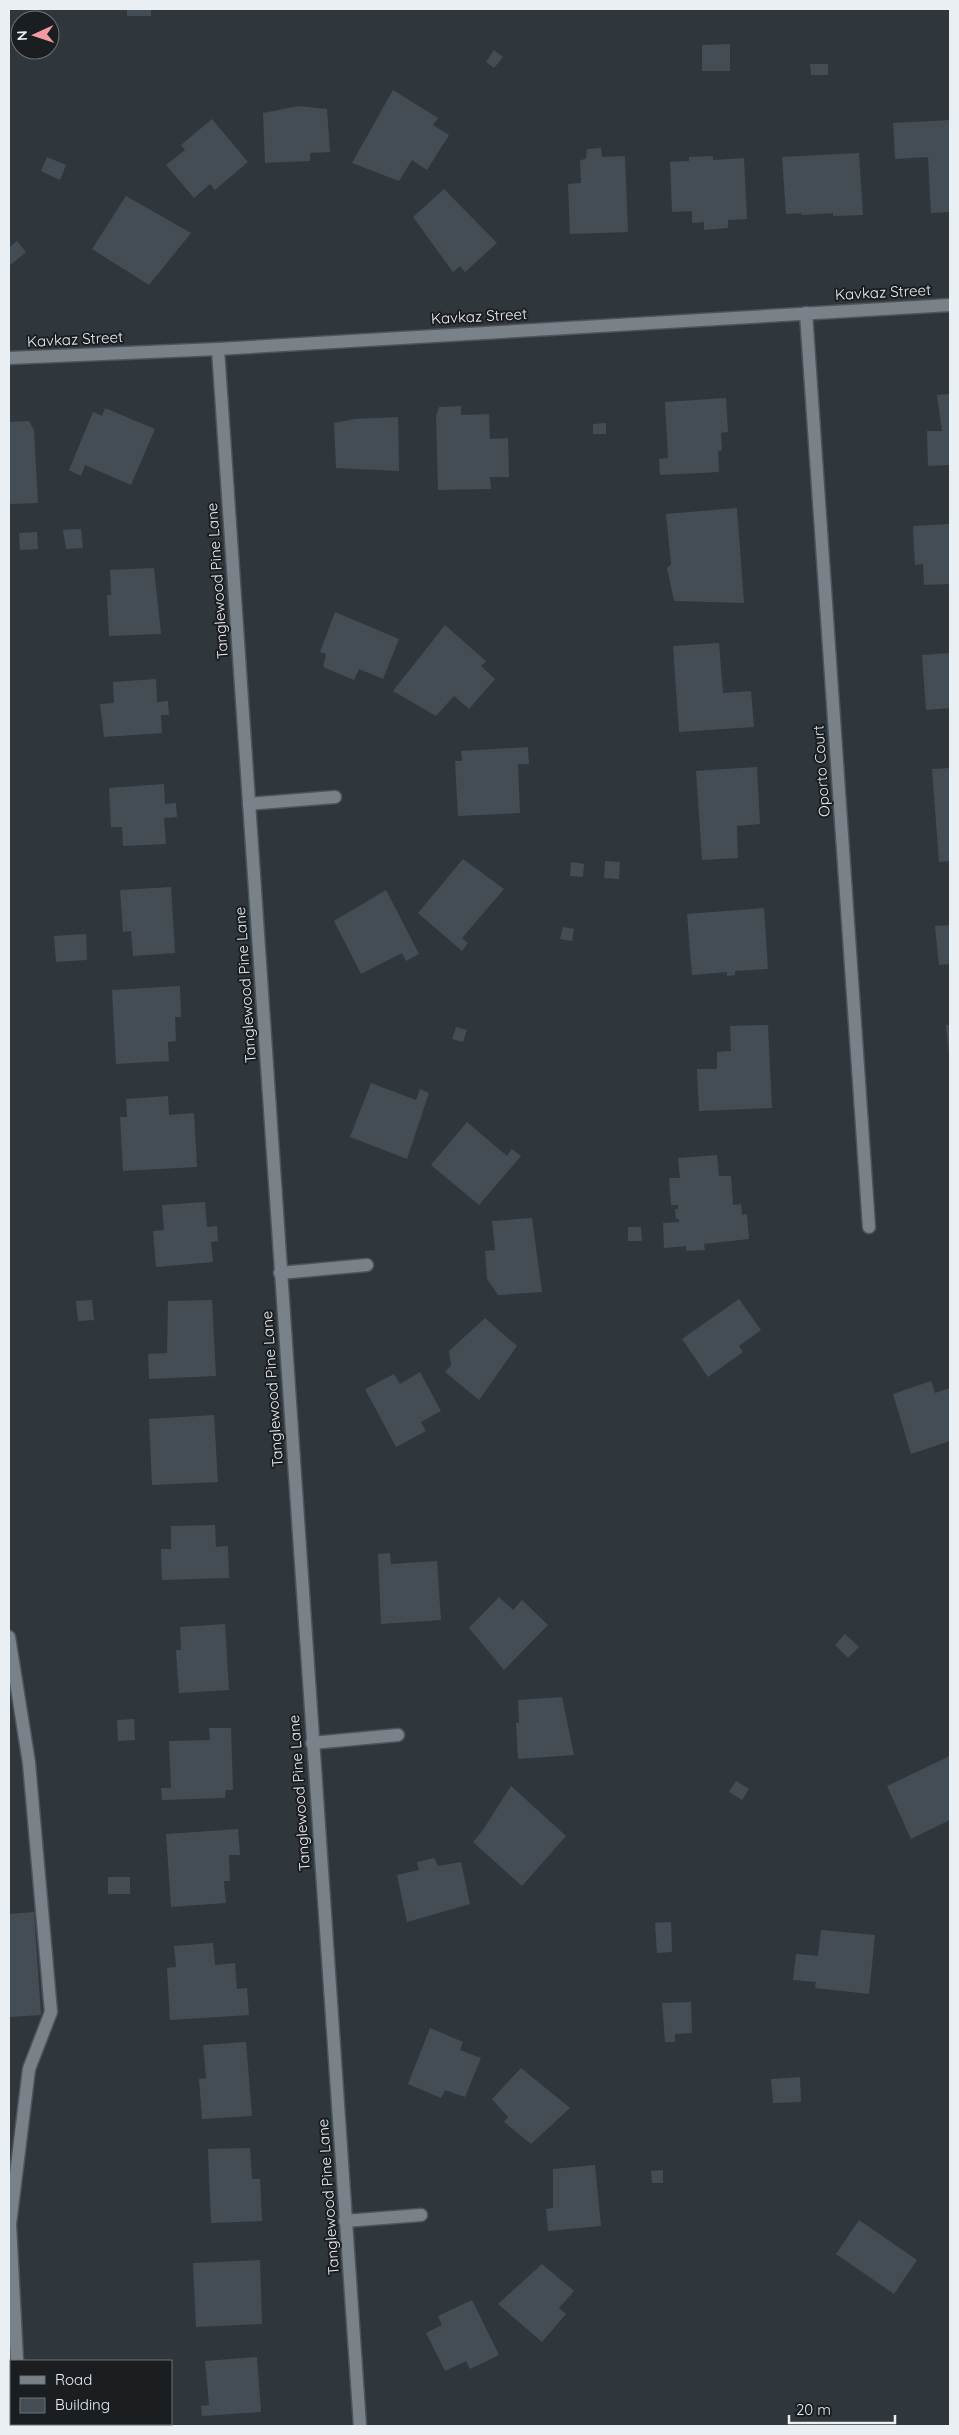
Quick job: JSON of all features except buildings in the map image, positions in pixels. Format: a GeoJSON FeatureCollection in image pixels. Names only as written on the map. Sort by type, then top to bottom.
{"type":"FeatureCollection","features":[{"type":"Feature","properties":{"kind":"street","name":"Kavkaz Street"},"geometry":{"type":"LineString","coordinates":[[9,358],[218,349],[950,304]]}},
{"type":"Feature","properties":{"kind":"street","name":"Oporto Court"},"geometry":{"type":"LineString","coordinates":[[806,313],[869,1227]]}},
{"type":"Feature","properties":{"kind":"street","name":"Tanglewood Pine Lane"},"geometry":{"type":"LineString","coordinates":[[218,349],[360,2426]]}},
{"type":"Feature","properties":{"kind":"street"},"geometry":{"type":"LineString","coordinates":[[249,804],[335,797]]}},
{"type":"Feature","properties":{"kind":"street"},"geometry":{"type":"LineString","coordinates":[[280,1273],[367,1265]]}},
{"type":"Feature","properties":{"kind":"street"},"geometry":{"type":"LineString","coordinates":[[9,1637],[29,1764],[51,2012],[29,2069],[10,2224],[17,2360]]}},
{"type":"Feature","properties":{"kind":"street"},"geometry":{"type":"LineString","coordinates":[[312,1743],[398,1735]]}},
{"type":"Feature","properties":{"kind":"street"},"geometry":{"type":"LineString","coordinates":[[346,2221],[420,2215]]}}]}
